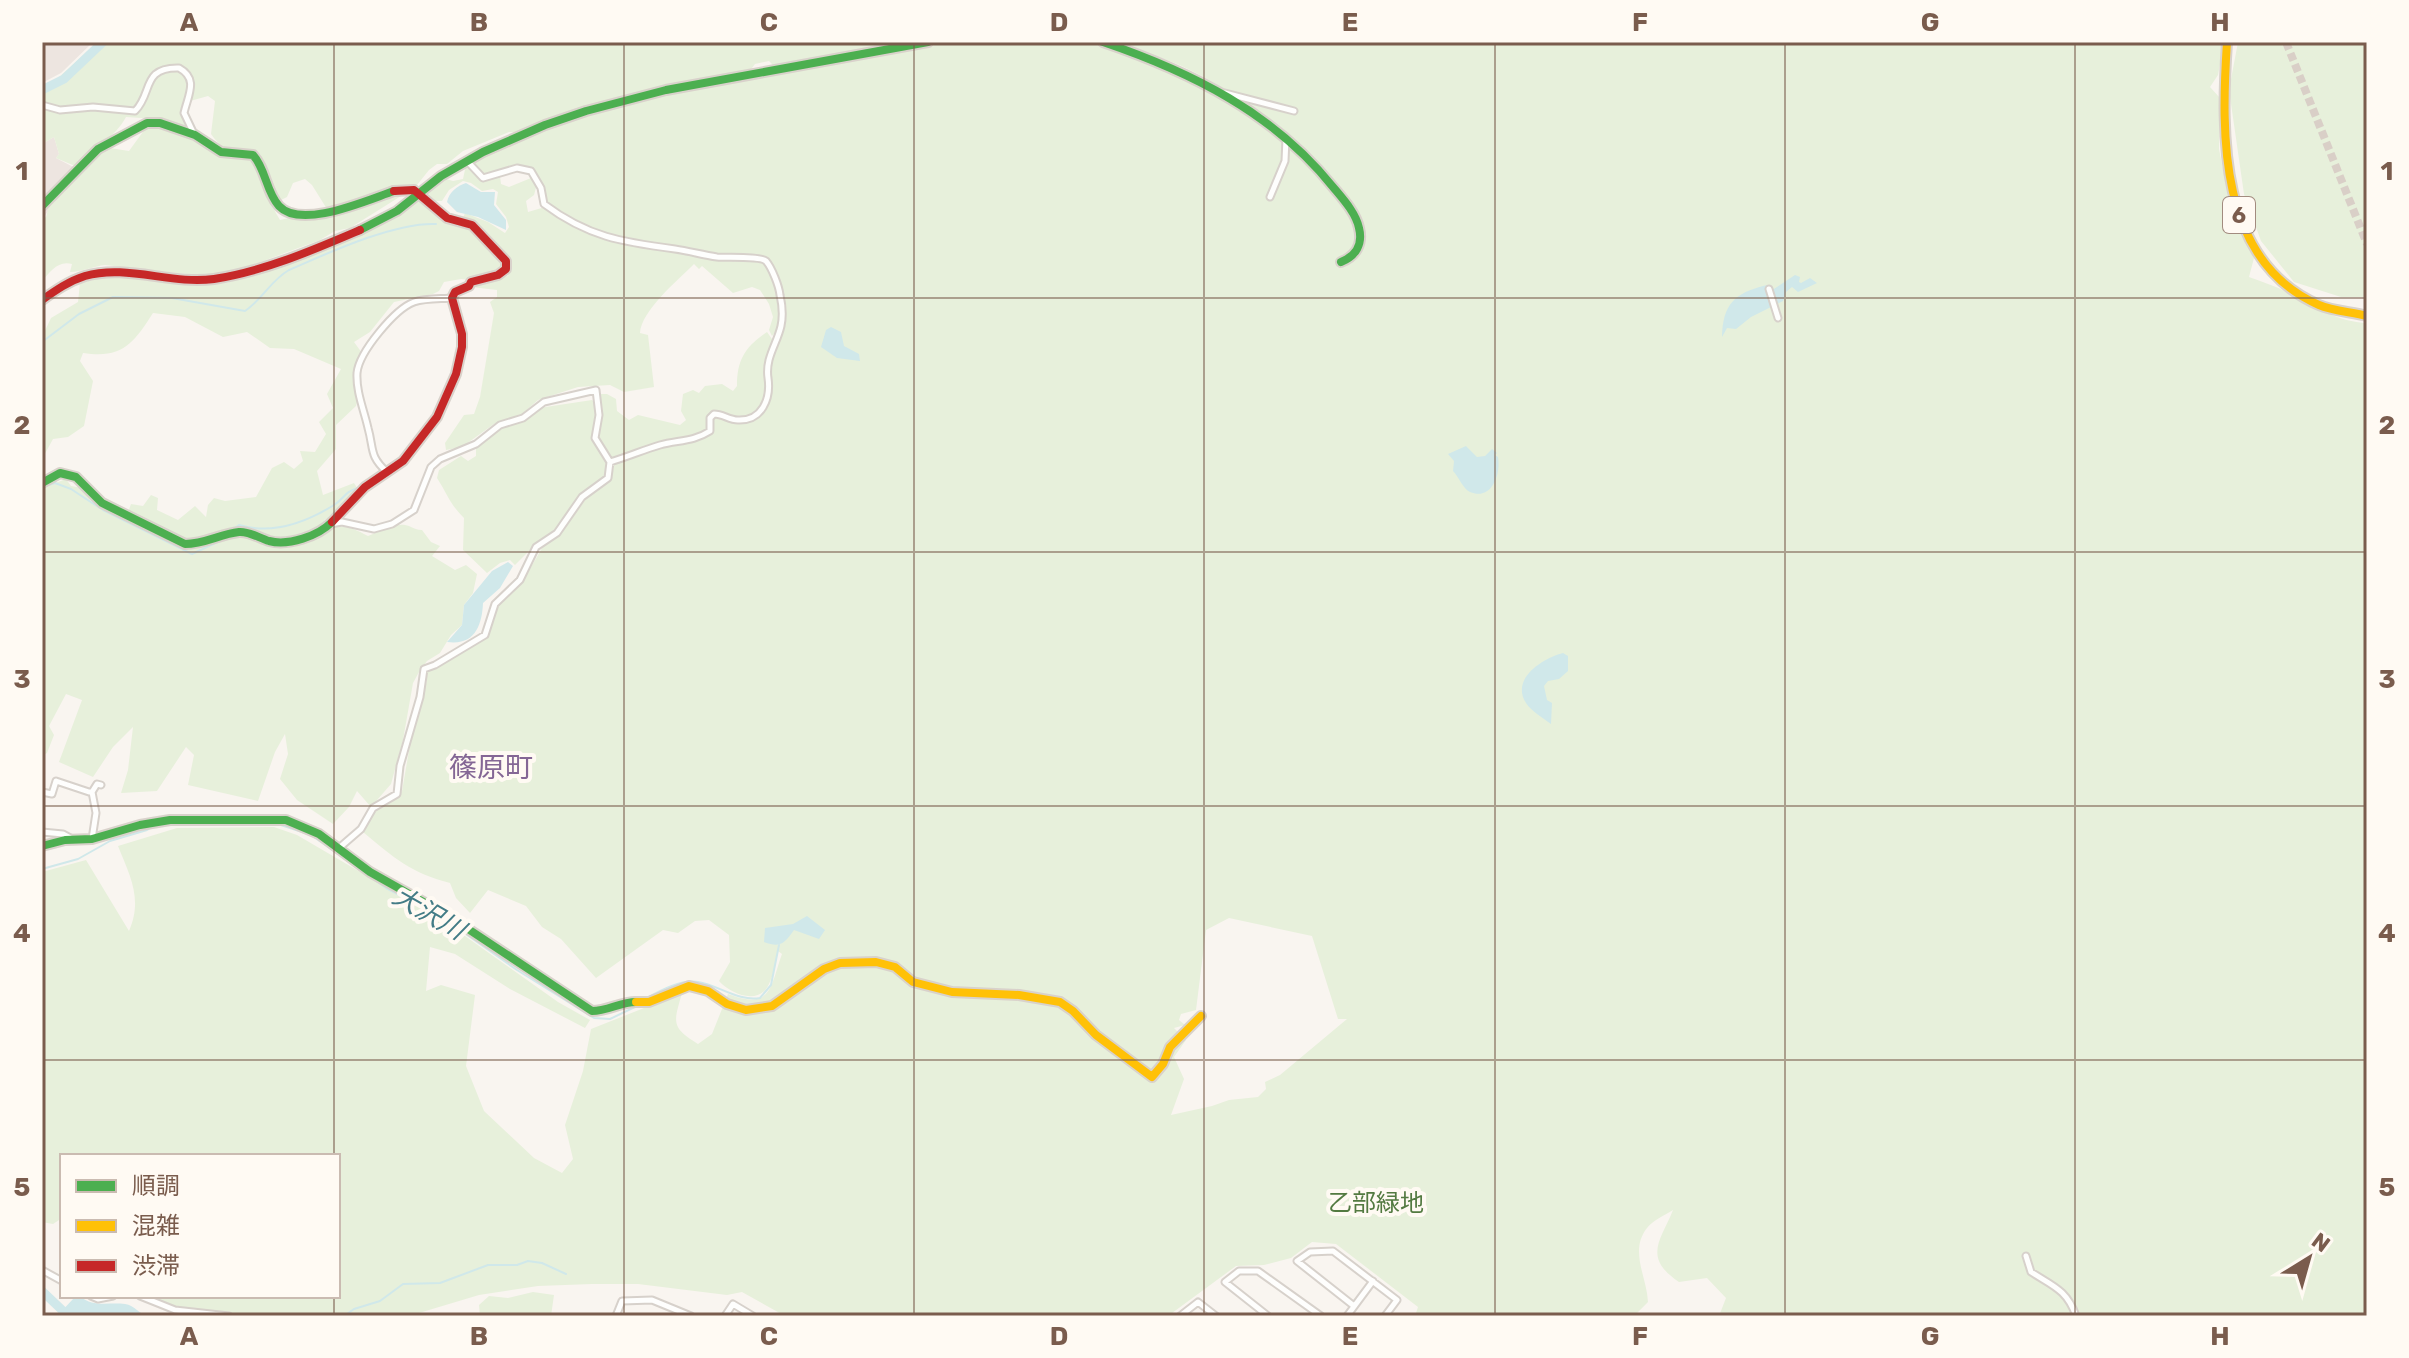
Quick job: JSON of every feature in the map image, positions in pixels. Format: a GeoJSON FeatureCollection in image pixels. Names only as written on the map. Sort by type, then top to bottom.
{"type":"FeatureCollection","features":[{"type":"Feature","properties":{"kind":"street"},"geometry":{"type":"LineString","coordinates":[[42,300],[76,279],[108,272],[208,280],[250,271],[379,221],[467,161],[545,125],[666,90],[928,42]]}},
{"type":"Feature","properties":{"kind":"street"},"geometry":{"type":"LineString","coordinates":[[1103,42],[1154,60],[1217,90],[1286,137],[1314,161],[1353,214],[1359,228],[1359,246],[1352,257],[1341,262]]}},
{"type":"Feature","properties":{"kind":"street","name":"6"},"geometry":{"type":"LineString","coordinates":[[2227,42],[2222,111],[2224,144],[2234,202],[2251,245],[2276,277],[2309,302],[2330,310],[2367,316]]}},
{"type":"Feature","properties":{"kind":"street"},"geometry":{"type":"LineString","coordinates":[[42,105],[60,110],[93,107],[135,111],[153,76],[162,69],[179,68],[191,79],[184,113],[195,135]]}},
{"type":"Feature","properties":{"kind":"street"},"geometry":{"type":"LineString","coordinates":[[1217,90],[1294,111]]}},
{"type":"Feature","properties":{"kind":"street"},"geometry":{"type":"LineString","coordinates":[[42,206],[93,153],[135,128],[147,123],[160,123],[195,135],[221,152],[253,155],[260,163],[277,204],[295,215],[330,212],[401,189],[414,190],[447,218],[472,225],[506,261],[503,272],[471,282],[469,286],[458,289],[452,298],[462,339],[460,361],[437,417],[427,432],[403,461],[365,487],[329,525],[311,536],[282,542],[242,531],[191,545],[102,503],[85,484],[67,473],[60,473],[42,483]]}},
{"type":"Feature","properties":{"kind":"street"},"geometry":{"type":"LineString","coordinates":[[1270,197],[1285,161],[1286,137]]}},
{"type":"Feature","properties":{"kind":"street"},"geometry":{"type":"LineString","coordinates":[[467,161],[483,178],[517,168],[531,171],[541,188],[544,204],[576,225],[624,243],[766,261],[780,293],[782,323],[766,367],[769,380],[766,405],[758,415],[737,420],[714,414],[710,418],[710,431],[693,440],[660,445],[610,462]]}},
{"type":"Feature","properties":{"kind":"street"},"geometry":{"type":"LineString","coordinates":[[1769,289],[1778,318]]}},
{"type":"Feature","properties":{"kind":"street"},"geometry":{"type":"LineString","coordinates":[[388,472],[378,464],[372,453],[358,390],[358,367],[363,355],[400,310],[422,300],[452,298]]}},
{"type":"Feature","properties":{"kind":"street"},"geometry":{"type":"LineString","coordinates":[[329,525],[342,522],[374,529],[392,524],[414,510],[431,467],[440,459],[476,444],[493,430],[523,418],[537,405],[596,390],[599,410],[595,438],[610,462],[608,478],[582,497],[557,533],[536,547],[520,580],[495,604],[485,635],[424,669],[422,690],[400,766],[397,794],[373,808],[361,829],[339,848]]}},
{"type":"Feature","properties":{"kind":"street"},"geometry":{"type":"LineString","coordinates":[[42,792],[52,794],[56,781],[92,792]]}},
{"type":"Feature","properties":{"kind":"street"},"geometry":{"type":"LineString","coordinates":[[92,839],[96,813],[92,792],[95,785],[101,785]]}},
{"type":"Feature","properties":{"kind":"street"},"geometry":{"type":"LineString","coordinates":[[42,846],[65,840],[92,839],[170,820],[276,819],[305,827],[370,872],[450,917],[592,1011],[607,1011],[626,1002],[640,1002],[689,986],[708,991],[727,1004],[746,1010],[763,1009],[772,1006],[824,969],[840,963],[876,962],[895,967],[913,982],[952,992],[1019,995],[1060,1002],[1096,1035],[1152,1077],[1163,1064],[1170,1047],[1201,1016]]}},
{"type":"Feature","properties":{"kind":"street"},"geometry":{"type":"LineString","coordinates":[[42,832],[63,834],[81,841]]}},
{"type":"Feature","properties":{"kind":"street"},"geometry":{"type":"LineString","coordinates":[[1354,1306],[1297,1261],[1310,1252],[1333,1251],[1397,1300],[1385,1316]]}},
{"type":"Feature","properties":{"kind":"street"},"geometry":{"type":"LineString","coordinates":[[2026,1256],[2031,1272],[2064,1292],[2076,1316]]}},
{"type":"Feature","properties":{"kind":"street"},"geometry":{"type":"LineString","coordinates":[[42,1270],[60,1280]]}},
{"type":"Feature","properties":{"kind":"street"},"geometry":{"type":"LineString","coordinates":[[1268,1316],[1225,1282],[1239,1271],[1258,1271],[1321,1316]]}},
{"type":"Feature","properties":{"kind":"street"},"geometry":{"type":"LineString","coordinates":[[1347,1316],[1373,1281]]}},
{"type":"Feature","properties":{"kind":"street"},"geometry":{"type":"LineString","coordinates":[[145,1298],[175,1310],[229,1316]]}},
{"type":"Feature","properties":{"kind":"street"},"geometry":{"type":"LineString","coordinates":[[617,1316],[622,1301],[652,1300],[691,1316]]}},
{"type":"Feature","properties":{"kind":"street"},"geometry":{"type":"LineString","coordinates":[[1180,1316],[1198,1302],[1216,1316]]}},
{"type":"Feature","properties":{"kind":"street"},"geometry":{"type":"LineString","coordinates":[[725,1316],[733,1304],[753,1316]]}},
{"type":"Feature","properties":{"kind":"shaded area"},"geometry":{"type":"Polygon","coordinates":[[[42,42],[93,42],[61,73],[42,83],[42,42]]]}},
{"type":"Feature","properties":{"kind":"shaded area"},"geometry":{"type":"Polygon","coordinates":[[[54,137],[59,154],[56,158],[81,171],[42,219],[42,144],[54,137]]]}},
{"type":"Feature","properties":{"kind":"green space"},"geometry":{"type":"Polygon","coordinates":[[[98,42],[913,42],[775,67],[769,61],[755,64],[749,72],[631,95],[521,132],[509,132],[463,151],[447,164],[437,164],[417,185],[400,187],[327,209],[305,179],[293,183],[287,197],[277,198],[256,154],[230,150],[221,145],[211,134],[215,101],[208,96],[183,103],[182,114],[190,132],[157,119],[126,117],[110,137],[75,166],[56,158],[59,154],[54,137],[42,144],[42,85],[57,79],[98,42]]]}},
{"type":"Feature","properties":{"kind":"green space","name":"乙部緑地"},"geometry":{"type":"Polygon","coordinates":[[[947,42],[1100,42],[1152,62],[1221,96],[1302,153],[1334,189],[1338,186],[1307,151],[1250,105],[1179,65],[1111,42],[2224,42],[2218,75],[2210,87],[2220,98],[2219,149],[2232,214],[2254,258],[2249,277],[2337,317],[2367,323],[2367,1316],[1719,1316],[1726,1298],[1707,1278],[1679,1282],[1661,1264],[1658,1256],[1660,1239],[1673,1210],[1652,1223],[1642,1237],[1639,1255],[1648,1302],[1634,1316],[1415,1316],[1418,1307],[1336,1244],[1312,1242],[1291,1258],[1264,1265],[1236,1266],[1168,1316],[785,1316],[742,1292],[727,1295],[638,1284],[538,1286],[479,1295],[409,1316],[192,1316],[190,1311],[175,1310],[148,1298],[340,1298],[340,1154],[60,1154],[60,1219],[53,1224],[42,1222],[42,872],[86,860],[129,931],[135,898],[118,846],[177,828],[274,827],[297,835],[444,921],[558,1002],[590,1020],[585,1028],[510,989],[455,954],[430,947],[426,991],[441,985],[475,995],[466,1066],[484,1111],[534,1158],[562,1173],[573,1159],[565,1125],[583,1071],[591,1029],[682,993],[676,1023],[683,1033],[698,1044],[712,1034],[728,994],[753,1000],[761,998],[771,986],[782,954],[778,951],[769,984],[759,995],[745,996],[719,981],[730,962],[729,935],[709,920],[695,921],[678,933],[663,930],[596,978],[561,939],[542,927],[526,906],[488,890],[470,913],[456,898],[450,883],[404,864],[363,832],[375,809],[388,804],[402,791],[414,722],[427,680],[425,674],[487,636],[497,604],[524,579],[545,543],[563,531],[590,493],[612,477],[614,465],[597,439],[603,412],[600,394],[616,399],[617,411],[629,420],[638,415],[680,425],[686,420],[681,411],[683,394],[693,390],[699,393],[705,386],[722,384],[733,391],[737,386],[741,361],[748,349],[767,332],[772,339],[782,332],[785,319],[783,305],[769,262],[629,242],[582,225],[547,204],[535,174],[522,166],[484,176],[472,165],[570,119],[671,92],[947,42]],[[1229,918],[1206,930],[1196,1010],[1181,1014],[1179,1020],[1185,1025],[1174,1028],[1186,1040],[1174,1057],[1184,1079],[1171,1115],[1229,1100],[1258,1097],[1266,1089],[1265,1082],[1280,1075],[1347,1019],[1338,1019],[1312,936],[1229,918]]]}},
{"type":"Feature","properties":{"kind":"green space"},"geometry":{"type":"Polygon","coordinates":[[[2238,42],[2367,42],[2367,297],[2341,297],[2294,282],[2261,241],[2244,194],[2229,90],[2238,42]]]}},
{"type":"Feature","properties":{"kind":"green space"},"geometry":{"type":"Polygon","coordinates":[[[153,125],[196,138],[213,150],[251,156],[280,220],[409,191],[350,228],[335,231],[320,240],[247,267],[205,276],[105,265],[70,272],[72,264],[67,263],[55,268],[42,281],[42,219],[46,217],[49,206],[98,154],[110,148],[129,151],[145,129],[153,125]]]}},
{"type":"Feature","properties":{"kind":"green space"},"geometry":{"type":"Polygon","coordinates":[[[466,165],[483,179],[500,176],[501,184],[509,187],[531,178],[537,184],[534,195],[526,201],[528,212],[545,207],[591,233],[624,245],[764,263],[773,280],[779,328],[772,336],[769,330],[773,317],[760,290],[752,287],[733,293],[702,266],[699,269],[694,264],[661,296],[642,324],[640,333],[648,335],[654,387],[624,392],[610,385],[578,387],[538,400],[522,414],[494,424],[462,447],[446,450],[445,443],[464,415],[474,414],[480,397],[494,313],[490,302],[497,297],[497,290],[471,287],[472,284],[508,276],[510,264],[497,244],[463,218],[465,213],[505,233],[509,227],[496,204],[498,192],[493,189],[482,191],[463,181],[449,190],[442,201],[434,201],[425,193],[446,179],[463,179],[466,165]]]}},
{"type":"Feature","properties":{"kind":"green space"},"geometry":{"type":"Polygon","coordinates":[[[420,197],[449,221],[470,226],[498,254],[502,262],[499,271],[472,280],[444,282],[433,294],[394,302],[370,332],[354,342],[362,353],[354,372],[358,399],[356,406],[336,425],[336,449],[317,471],[323,495],[354,483],[359,491],[337,515],[324,520],[327,528],[338,526],[368,536],[393,526],[409,526],[422,530],[431,542],[440,546],[432,556],[455,570],[466,565],[477,574],[473,593],[464,605],[462,625],[451,635],[440,653],[427,661],[413,683],[391,784],[371,807],[357,791],[349,807],[333,824],[297,800],[280,779],[288,754],[285,734],[275,752],[258,801],[188,785],[194,755],[186,747],[157,791],[121,793],[128,770],[133,727],[113,747],[93,777],[59,762],[82,700],[66,694],[49,726],[54,735],[47,753],[42,756],[42,488],[66,479],[71,486],[82,488],[93,504],[126,518],[131,504],[143,506],[151,495],[158,498],[157,510],[178,520],[195,506],[206,517],[208,505],[214,498],[225,501],[256,497],[272,468],[284,462],[294,469],[303,461],[300,451],[315,452],[326,434],[319,422],[333,408],[327,394],[341,369],[294,349],[270,348],[247,332],[223,337],[185,317],[153,313],[125,347],[108,354],[83,353],[80,361],[93,381],[84,426],[68,437],[53,439],[42,459],[42,337],[51,318],[78,302],[80,283],[132,275],[196,285],[227,283],[373,229],[420,197]]]}},
{"type":"Feature","properties":{"kind":"green space"},"geometry":{"type":"Polygon","coordinates":[[[592,400],[596,404],[594,437],[609,463],[606,475],[579,495],[570,514],[554,533],[537,543],[515,565],[510,560],[487,573],[463,550],[464,518],[437,478],[439,470],[461,456],[468,461],[476,456],[476,447],[493,431],[522,420],[539,408],[592,400]]]}},
{"type":"Feature","properties":{"kind":"green space"},"geometry":{"type":"Polygon","coordinates":[[[533,1292],[554,1295],[551,1316],[480,1316],[479,1305],[489,1296],[508,1298],[533,1292]]]}},
{"type":"Feature","properties":{"kind":"water"},"geometry":{"type":"Polygon","coordinates":[[[466,183],[481,192],[495,192],[494,205],[506,220],[506,230],[478,217],[457,212],[447,202],[454,190],[466,183]]]}},
{"type":"Feature","properties":{"kind":"water"},"geometry":{"type":"Polygon","coordinates":[[[1795,275],[1800,277],[1801,283],[1810,278],[1817,283],[1798,292],[1792,287],[1783,301],[1751,317],[1736,329],[1727,328],[1722,337],[1728,308],[1739,296],[1767,285],[1774,289],[1795,275]]]}},
{"type":"Feature","properties":{"kind":"water"},"geometry":{"type":"Polygon","coordinates":[[[831,327],[841,332],[844,346],[859,354],[860,361],[837,358],[821,347],[826,330],[831,327]]]}},
{"type":"Feature","properties":{"kind":"water"},"geometry":{"type":"Polygon","coordinates":[[[1466,446],[1477,457],[1485,456],[1492,449],[1497,453],[1499,464],[1496,478],[1484,493],[1470,492],[1453,471],[1454,461],[1448,454],[1466,446]]]}},
{"type":"Feature","properties":{"kind":"water"},"geometry":{"type":"Polygon","coordinates":[[[508,562],[513,566],[500,588],[483,603],[475,632],[464,641],[447,642],[462,625],[464,605],[492,571],[508,562]]]}},
{"type":"Feature","properties":{"kind":"water"},"geometry":{"type":"Polygon","coordinates":[[[1563,653],[1568,656],[1568,671],[1544,686],[1547,700],[1552,703],[1551,724],[1528,706],[1522,694],[1522,685],[1531,670],[1563,653]]]}},
{"type":"Feature","properties":{"kind":"water"},"geometry":{"type":"Polygon","coordinates":[[[807,916],[825,930],[819,939],[794,930],[781,944],[764,942],[765,928],[793,924],[807,916]]]}},
{"type":"Feature","properties":{"kind":"water"},"geometry":{"type":"Polygon","coordinates":[[[74,1298],[82,1298],[96,1303],[128,1305],[149,1316],[57,1316],[74,1298]]]}},
{"type":"Feature","properties":{"kind":"waterway"},"geometry":{"type":"LineString","coordinates":[[42,90],[64,79],[103,42]]}},
{"type":"Feature","properties":{"kind":"waterway"},"geometry":{"type":"LineString","coordinates":[[42,342],[79,314],[113,297],[172,298],[245,311],[289,270],[382,233],[436,224]]}},
{"type":"Feature","properties":{"kind":"waterway"},"geometry":{"type":"LineString","coordinates":[[42,487],[55,483],[71,489],[103,510],[192,554],[224,539]]}},
{"type":"Feature","properties":{"kind":"waterway"},"geometry":{"type":"LineString","coordinates":[[228,533],[239,525],[264,529],[300,522],[334,505],[358,488]]}},
{"type":"Feature","properties":{"kind":"waterway","name":"大沢川"},"geometry":{"type":"LineString","coordinates":[[170,824],[191,823]]}},
{"type":"Feature","properties":{"kind":"waterway","name":"大沢川"},"geometry":{"type":"LineString","coordinates":[[222,823],[281,825],[311,835],[386,888],[443,918],[517,970],[594,1018],[610,1019],[639,1005]]}},
{"type":"Feature","properties":{"kind":"waterway","name":"大沢川"},"geometry":{"type":"LineString","coordinates":[[42,869],[78,859],[110,841],[152,827]]}},
{"type":"Feature","properties":{"kind":"waterway","name":"大沢川"},"geometry":{"type":"LineString","coordinates":[[643,1000],[684,982],[706,984],[744,998],[760,998],[771,985],[779,945]]}},
{"type":"Feature","properties":{"kind":"waterway"},"geometry":{"type":"LineString","coordinates":[[344,1316],[354,1309],[380,1301],[403,1284],[440,1283],[488,1265],[517,1265],[528,1261],[542,1263],[566,1274]]}},
{"type":"Feature","properties":{"kind":"waterway"},"geometry":{"type":"LineString","coordinates":[[42,1291],[62,1310]]}},
{"type":"Feature","properties":{"kind":"tunnel"},"geometry":{"type":"LineString","coordinates":[[2286,42],[2367,244]]}},
{"type":"Feature","properties":{"kind":"traffic: fast"},"geometry":{"type":"LineString","coordinates":[[360,230],[397,211],[441,176],[483,152],[586,111],[666,90],[928,42]]}},
{"type":"Feature","properties":{"kind":"traffic: fast"},"geometry":{"type":"LineString","coordinates":[[1103,42],[1199,82],[1229,98],[1285,137],[1341,196],[1355,217],[1360,234],[1359,244],[1354,253],[1341,262]]}},
{"type":"Feature","properties":{"kind":"traffic: fast"},"geometry":{"type":"LineString","coordinates":[[42,206],[98,149],[147,123],[160,123],[195,135],[221,152],[253,155],[275,200],[289,213],[302,215],[335,211],[394,191]]}},
{"type":"Feature","properties":{"kind":"traffic: fast"},"geometry":{"type":"LineString","coordinates":[[42,483],[60,473],[76,477],[102,503],[185,544],[239,532],[269,541],[294,541],[319,532],[332,522]]}},
{"type":"Feature","properties":{"kind":"traffic: fast"},"geometry":{"type":"LineString","coordinates":[[42,846],[65,840],[92,839],[170,820],[286,820],[319,834],[370,872],[450,917],[592,1011],[636,1002]]}},
{"type":"Feature","properties":{"kind":"traffic: slow"},"geometry":{"type":"LineString","coordinates":[[2227,42],[2227,154],[2233,192],[2244,227],[2261,258],[2286,285],[2319,305],[2367,316]]}},
{"type":"Feature","properties":{"kind":"traffic: slow"},"geometry":{"type":"LineString","coordinates":[[636,1002],[649,1002],[689,986],[708,991],[727,1004],[746,1010],[772,1006],[824,969],[840,963],[876,962],[895,967],[913,982],[952,992],[1019,995],[1060,1002],[1096,1035],[1152,1077],[1163,1064],[1170,1047],[1201,1016]]}},
{"type":"Feature","properties":{"kind":"traffic: jam"},"geometry":{"type":"LineString","coordinates":[[332,522],[365,487],[403,461],[437,417],[456,374],[462,347],[462,334],[452,298],[455,292],[471,282],[498,275],[506,269],[506,261],[472,225],[447,218],[414,190],[394,191]]}},
{"type":"Feature","properties":{"kind":"traffic: jam"},"geometry":{"type":"LineString","coordinates":[[42,300],[74,280],[101,273],[198,280],[252,271],[360,230]]}},
{"type":"Feature","properties":{"kind":"district","name":"篠原町"},"geometry":{"type":"Point","coordinates":[491,767]}}]}
